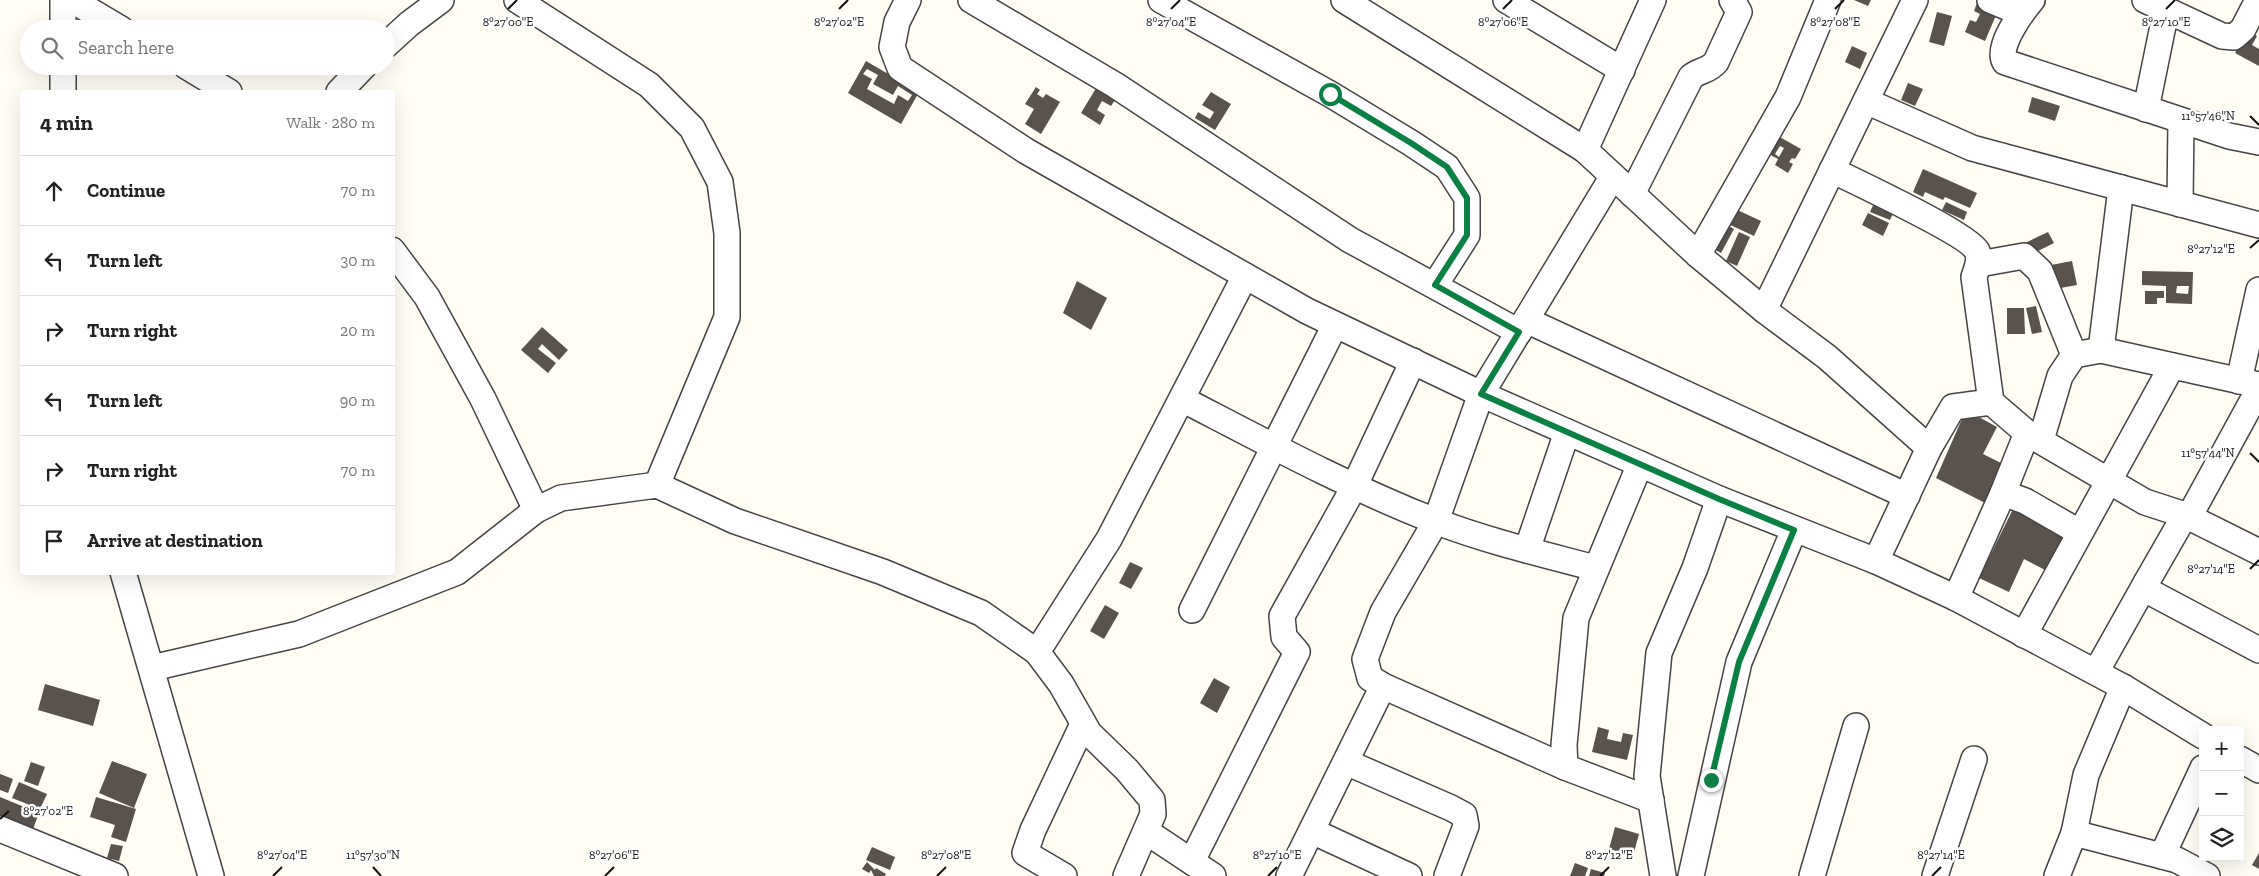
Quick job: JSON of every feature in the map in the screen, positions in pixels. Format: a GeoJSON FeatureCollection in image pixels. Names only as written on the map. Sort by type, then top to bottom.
{"type":"FeatureCollection","features":[{"type":"Feature","properties":{"kind":"street"},"geometry":{"type":"LineString","coordinates":[[63,0],[63,20]]}},
{"type":"Feature","properties":{"kind":"street"},"geometry":{"type":"LineString","coordinates":[[72,0],[106,20]]}},
{"type":"Feature","properties":{"kind":"street"},"geometry":{"type":"LineString","coordinates":[[395,37],[441,0]]}},
{"type":"Feature","properties":{"kind":"street"},"geometry":{"type":"LineString","coordinates":[[517,0],[649,85],[692,128],[720,182],[727,233],[727,317],[656,485]]}},
{"type":"Feature","properties":{"kind":"street"},"geometry":{"type":"LineString","coordinates":[[908,0],[897,22],[892,47],[900,68],[1026,151],[1335,325],[1481,394],[1719,499],[1876,561],[1956,598],[2096,672],[2199,734]]}},
{"type":"Feature","properties":{"kind":"street"},"geometry":{"type":"LineString","coordinates":[[970,0],[1115,84],[1350,240],[1435,285],[1522,326],[1907,496]]}},
{"type":"Feature","properties":{"kind":"street"},"geometry":{"type":"LineString","coordinates":[[1161,0],[1330,94],[1447,167],[1467,198],[1467,235],[1435,285]]}},
{"type":"Feature","properties":{"kind":"street"},"geometry":{"type":"LineString","coordinates":[[1344,0],[1585,150],[1698,255],[1764,310],[1827,357],[1929,448]]}},
{"type":"Feature","properties":{"kind":"street"},"geometry":{"type":"LineString","coordinates":[[1506,0],[1622,70]]}},
{"type":"Feature","properties":{"kind":"street"},"geometry":{"type":"LineString","coordinates":[[1585,150],[1653,0]]}},
{"type":"Feature","properties":{"kind":"street"},"geometry":{"type":"LineString","coordinates":[[1632,194],[1690,77],[1696,73],[1711,69],[1716,62],[1739,12],[1732,0]]}},
{"type":"Feature","properties":{"kind":"street"},"geometry":{"type":"LineString","coordinates":[[1698,255],[1788,97],[1828,0]]}},
{"type":"Feature","properties":{"kind":"street"},"geometry":{"type":"LineString","coordinates":[[1764,310],[1915,0]]}},
{"type":"Feature","properties":{"kind":"street"},"geometry":{"type":"LineString","coordinates":[[1990,0],[2026,6],[2003,48],[2002,57],[2005,62],[2181,121],[2229,136],[2259,142]]}},
{"type":"Feature","properties":{"kind":"street"},"geometry":{"type":"LineString","coordinates":[[2146,109],[2156,6],[2222,36],[2234,36],[2243,29],[2258,0]]}},
{"type":"Feature","properties":{"kind":"street"},"geometry":{"type":"LineString","coordinates":[[62,90],[63,75]]}},
{"type":"Feature","properties":{"kind":"street"},"geometry":{"type":"LineString","coordinates":[[201,75],[226,90]]}},
{"type":"Feature","properties":{"kind":"street"},"geometry":{"type":"LineString","coordinates":[[341,90],[355,75]]}},
{"type":"Feature","properties":{"kind":"street"},"geometry":{"type":"LineString","coordinates":[[1866,101],[1972,148],[2259,225]]}},
{"type":"Feature","properties":{"kind":"street"},"geometry":{"type":"LineString","coordinates":[[2180,204],[2181,121]]}},
{"type":"Feature","properties":{"kind":"street"},"geometry":{"type":"LineString","coordinates":[[1832,170],[1954,232],[1973,245],[1978,252],[1979,264],[1974,277],[1991,402],[2034,436],[2145,502],[2187,516],[2259,552]]}},
{"type":"Feature","properties":{"kind":"street"},"geometry":{"type":"LineString","coordinates":[[1613,176],[1481,394],[1436,521],[1383,612],[1365,659],[1370,678],[1383,686],[1565,767],[1651,800]]}},
{"type":"Feature","properties":{"kind":"street"},"geometry":{"type":"LineString","coordinates":[[2101,350],[2121,188]]}},
{"type":"Feature","properties":{"kind":"street"},"geometry":{"type":"LineString","coordinates":[[395,254],[432,305],[483,399],[536,510]]}},
{"type":"Feature","properties":{"kind":"street"},"geometry":{"type":"LineString","coordinates":[[1979,264],[2024,256],[2040,271],[2074,356]]}},
{"type":"Feature","properties":{"kind":"street"},"geometry":{"type":"LineString","coordinates":[[1037,652],[1109,538],[1246,276]]}},
{"type":"Feature","properties":{"kind":"street"},"geometry":{"type":"LineString","coordinates":[[2096,672],[2146,583],[2187,516],[2252,385],[2259,290]]}},
{"type":"Feature","properties":{"kind":"street"},"geometry":{"type":"LineString","coordinates":[[1192,610],[1335,325]]}},
{"type":"Feature","properties":{"kind":"street"},"geometry":{"type":"LineString","coordinates":[[1956,598],[2003,493],[2034,436],[2060,376],[2074,356],[2101,350],[2252,385]]}},
{"type":"Feature","properties":{"kind":"street"},"geometry":{"type":"LineString","coordinates":[[1192,861],[1297,652],[1284,637],[1282,616],[1354,487],[1413,362]]}},
{"type":"Feature","properties":{"kind":"street"},"geometry":{"type":"LineString","coordinates":[[2024,635],[2172,366]]}},
{"type":"Feature","properties":{"kind":"street"},"geometry":{"type":"LineString","coordinates":[[1182,399],[1354,487],[1436,521],[1527,550],[1595,568]]}},
{"type":"Feature","properties":{"kind":"street"},"geometry":{"type":"LineString","coordinates":[[1876,561],[1929,448],[1953,407],[1991,402]]}},
{"type":"Feature","properties":{"kind":"street"},"geometry":{"type":"LineString","coordinates":[[1527,550],[1567,432]]}},
{"type":"Feature","properties":{"kind":"street"},"geometry":{"type":"LineString","coordinates":[[1565,767],[1564,745],[1576,618],[1595,568],[1640,464]]}},
{"type":"Feature","properties":{"kind":"street"},"geometry":{"type":"LineString","coordinates":[[152,668],[299,634],[457,572],[536,510],[561,498],[656,485],[735,521],[883,572],[981,613],[1037,652],[1061,684],[1089,734],[1127,770],[1152,800],[1153,814],[1147,832],[1126,876]]}},
{"type":"Feature","properties":{"kind":"street"},"geometry":{"type":"LineString","coordinates":[[2003,493],[2026,501],[2079,532]]}},
{"type":"Feature","properties":{"kind":"street"},"geometry":{"type":"LineString","coordinates":[[1663,876],[1648,776],[1659,653],[1695,568],[1719,499]]}},
{"type":"Feature","properties":{"kind":"street"},"geometry":{"type":"LineString","coordinates":[[1691,876],[1739,662],[1794,530]]}},
{"type":"Feature","properties":{"kind":"street"},"geometry":{"type":"LineString","coordinates":[[125,575],[211,876]]}},
{"type":"Feature","properties":{"kind":"street"},"geometry":{"type":"LineString","coordinates":[[2146,583],[2150,592],[2259,650]]}},
{"type":"Feature","properties":{"kind":"street"},"geometry":{"type":"LineString","coordinates":[[1289,876],[1383,686]]}},
{"type":"Feature","properties":{"kind":"street"},"geometry":{"type":"LineString","coordinates":[[2057,876],[2074,833],[2086,775],[2122,687]]}},
{"type":"Feature","properties":{"kind":"street"},"geometry":{"type":"LineString","coordinates":[[1064,876],[1026,853],[1032,830],[1083,724]]}},
{"type":"Feature","properties":{"kind":"street"},"geometry":{"type":"LineString","coordinates":[[1812,876],[1856,726]]}},
{"type":"Feature","properties":{"kind":"street"},"geometry":{"type":"LineString","coordinates":[[1934,876],[1974,759]]}},
{"type":"Feature","properties":{"kind":"street"},"geometry":{"type":"LineString","coordinates":[[2244,761],[2259,770]]}},
{"type":"Feature","properties":{"kind":"street"},"geometry":{"type":"LineString","coordinates":[[1346,762],[1464,815],[1466,826],[1447,876]]}},
{"type":"Feature","properties":{"kind":"street"},"geometry":{"type":"LineString","coordinates":[[2162,856],[2202,771]]}},
{"type":"Feature","properties":{"kind":"street"},"geometry":{"type":"LineString","coordinates":[[0,829],[115,876]]}},
{"type":"Feature","properties":{"kind":"street"},"geometry":{"type":"LineString","coordinates":[[1312,831],[1409,876]]}},
{"type":"Feature","properties":{"kind":"street"},"geometry":{"type":"LineString","coordinates":[[1147,832],[1213,876]]}},
{"type":"Feature","properties":{"kind":"street"},"geometry":{"type":"LineString","coordinates":[[2074,833],[2177,860],[2207,876]]}},
{"type":"Feature","properties":{"kind":"building"},"geometry":{"type":"Polygon","coordinates":[[[1854,0],[1871,0],[1868,6],[1854,0]]]}},
{"type":"Feature","properties":{"kind":"building"},"geometry":{"type":"Polygon","coordinates":[[[1978,0],[2000,6],[1985,41],[1965,32],[1970,20],[1976,22],[1980,14],[1974,11],[1978,0]]]}},
{"type":"Feature","properties":{"kind":"building"},"geometry":{"type":"Polygon","coordinates":[[[1937,12],[1952,16],[1944,46],[1929,42],[1937,12]]]}},
{"type":"Feature","properties":{"kind":"building"},"geometry":{"type":"Polygon","coordinates":[[[2247,31],[2257,36],[2252,45],[2259,49],[2259,66],[2235,53],[2247,31]]]}},
{"type":"Feature","properties":{"kind":"building"},"geometry":{"type":"Polygon","coordinates":[[[1852,46],[1867,53],[1860,69],[1845,62],[1852,46]]]}},
{"type":"Feature","properties":{"kind":"building"},"geometry":{"type":"Polygon","coordinates":[[[866,61],[919,92],[901,124],[848,93],[866,61]],[[867,69],[863,74],[872,79],[867,89],[894,104],[898,95],[908,101],[912,95],[898,86],[893,95],[873,84],[878,75],[867,69]]]}},
{"type":"Feature","properties":{"kind":"building"},"geometry":{"type":"Polygon","coordinates":[[[1908,83],[1923,89],[1915,106],[1901,100],[1908,83]]]}},
{"type":"Feature","properties":{"kind":"building"},"geometry":{"type":"Polygon","coordinates":[[[1098,85],[1117,97],[1111,106],[1102,101],[1097,110],[1105,115],[1100,125],[1081,113],[1098,85]]]}},
{"type":"Feature","properties":{"kind":"building"},"geometry":{"type":"Polygon","coordinates":[[[1036,87],[1040,90],[1037,94],[1043,98],[1046,94],[1060,102],[1041,134],[1025,124],[1034,109],[1025,104],[1036,87]]]}},
{"type":"Feature","properties":{"kind":"building"},"geometry":{"type":"Polygon","coordinates":[[[1211,92],[1231,104],[1215,130],[1195,118],[1198,112],[1210,119],[1214,112],[1202,105],[1211,92]]]}},
{"type":"Feature","properties":{"kind":"building"},"geometry":{"type":"Polygon","coordinates":[[[2032,97],[2060,106],[2055,121],[2028,112],[2032,97]]]}},
{"type":"Feature","properties":{"kind":"building"},"geometry":{"type":"Polygon","coordinates":[[[1776,135],[1801,149],[1795,159],[1792,158],[1789,162],[1793,164],[1788,173],[1775,165],[1778,159],[1767,153],[1776,135]],[[1780,146],[1775,154],[1779,157],[1784,148],[1780,146]]]}},
{"type":"Feature","properties":{"kind":"building"},"geometry":{"type":"Polygon","coordinates":[[[1923,169],[1977,193],[1970,208],[1945,197],[1943,200],[1925,192],[1923,197],[1913,192],[1923,169]]]}},
{"type":"Feature","properties":{"kind":"building"},"geometry":{"type":"Polygon","coordinates":[[[1875,201],[1895,209],[1890,220],[1870,212],[1875,201]]]}},
{"type":"Feature","properties":{"kind":"building"},"geometry":{"type":"Polygon","coordinates":[[[1946,202],[1967,212],[1964,220],[1942,210],[1946,202]]]}},
{"type":"Feature","properties":{"kind":"building"},"geometry":{"type":"Polygon","coordinates":[[[1733,208],[1761,221],[1754,236],[1726,223],[1733,208]]]}},
{"type":"Feature","properties":{"kind":"building"},"geometry":{"type":"Polygon","coordinates":[[[1868,213],[1889,223],[1883,236],[1862,225],[1868,213]]]}},
{"type":"Feature","properties":{"kind":"building"},"geometry":{"type":"Polygon","coordinates":[[[1725,224],[1734,229],[1721,253],[1712,248],[1725,224]]]}},
{"type":"Feature","properties":{"kind":"building"},"geometry":{"type":"Polygon","coordinates":[[[1739,232],[1750,237],[1737,266],[1726,261],[1739,232]]]}},
{"type":"Feature","properties":{"kind":"building"},"geometry":{"type":"Polygon","coordinates":[[[2048,232],[2054,243],[2032,254],[2027,242],[2048,232]]]}},
{"type":"Feature","properties":{"kind":"building"},"geometry":{"type":"Polygon","coordinates":[[[2072,261],[2077,285],[2055,289],[2051,265],[2072,261]]]}},
{"type":"Feature","properties":{"kind":"building"},"geometry":{"type":"Polygon","coordinates":[[[2142,271],[2193,272],[2192,304],[2166,303],[2166,286],[2142,285],[2142,271]],[[2177,286],[2176,293],[2188,294],[2189,286],[2177,286]]]}},
{"type":"Feature","properties":{"kind":"building"},"geometry":{"type":"Polygon","coordinates":[[[1077,281],[1107,298],[1091,330],[1063,313],[1077,281]]]}},
{"type":"Feature","properties":{"kind":"building"},"geometry":{"type":"Polygon","coordinates":[[[2145,291],[2164,291],[2164,298],[2157,298],[2157,304],[2145,304],[2145,291]]]}},
{"type":"Feature","properties":{"kind":"building"},"geometry":{"type":"Polygon","coordinates":[[[2036,306],[2042,332],[2032,334],[2026,308],[2036,306]]]}},
{"type":"Feature","properties":{"kind":"building"},"geometry":{"type":"Polygon","coordinates":[[[2007,308],[2024,308],[2025,334],[2007,334],[2007,308]]]}},
{"type":"Feature","properties":{"kind":"building"},"geometry":{"type":"Polygon","coordinates":[[[542,327],[568,350],[559,360],[542,344],[538,349],[556,363],[548,373],[521,350],[542,327]]]}},
{"type":"Feature","properties":{"kind":"building"},"geometry":{"type":"Polygon","coordinates":[[[1966,410],[1997,427],[1983,454],[2009,467],[1993,507],[1936,478],[1966,410]]]}},
{"type":"Feature","properties":{"kind":"building"},"geometry":{"type":"Polygon","coordinates":[[[2013,509],[2070,539],[2053,574],[2024,559],[2009,592],[1979,578],[2013,509]]]}},
{"type":"Feature","properties":{"kind":"building"},"geometry":{"type":"Polygon","coordinates":[[[1130,562],[1143,568],[1131,589],[1119,583],[1130,562]]]}},
{"type":"Feature","properties":{"kind":"building"},"geometry":{"type":"Polygon","coordinates":[[[1105,605],[1119,613],[1104,639],[1090,631],[1105,605]]]}},
{"type":"Feature","properties":{"kind":"building"},"geometry":{"type":"Polygon","coordinates":[[[1214,678],[1230,687],[1217,713],[1200,703],[1214,678]]]}},
{"type":"Feature","properties":{"kind":"building"},"geometry":{"type":"Polygon","coordinates":[[[45,684],[100,700],[93,726],[38,710],[45,684]]]}},
{"type":"Feature","properties":{"kind":"building"},"geometry":{"type":"Polygon","coordinates":[[[1598,727],[1609,730],[1607,739],[1621,742],[1623,733],[1633,735],[1627,760],[1592,752],[1598,727]]]}},
{"type":"Feature","properties":{"kind":"building"},"geometry":{"type":"Polygon","coordinates":[[[112,761],[147,774],[134,808],[99,793],[112,761]]]}},
{"type":"Feature","properties":{"kind":"building"},"geometry":{"type":"Polygon","coordinates":[[[31,762],[45,767],[38,786],[24,781],[31,762]]]}},
{"type":"Feature","properties":{"kind":"building"},"geometry":{"type":"Polygon","coordinates":[[[0,774],[13,779],[8,793],[0,790],[0,774]]]}},
{"type":"Feature","properties":{"kind":"building"},"geometry":{"type":"Polygon","coordinates":[[[19,782],[47,794],[40,809],[12,798],[19,782]]]}},
{"type":"Feature","properties":{"kind":"building"},"geometry":{"type":"Polygon","coordinates":[[[0,797],[39,813],[33,829],[0,816],[0,797]]]}},
{"type":"Feature","properties":{"kind":"building"},"geometry":{"type":"Polygon","coordinates":[[[96,797],[136,809],[126,842],[111,837],[115,825],[90,817],[96,797]]]}},
{"type":"Feature","properties":{"kind":"building"},"geometry":{"type":"Polygon","coordinates":[[[1615,827],[1639,834],[1633,856],[1609,849],[1615,827]]]}},
{"type":"Feature","properties":{"kind":"building"},"geometry":{"type":"Polygon","coordinates":[[[111,844],[123,846],[119,861],[107,858],[111,844]]]}},
{"type":"Feature","properties":{"kind":"building"},"geometry":{"type":"Polygon","coordinates":[[[872,847],[895,857],[890,870],[866,860],[872,847]]]}},
{"type":"Feature","properties":{"kind":"building"},"geometry":{"type":"Polygon","coordinates":[[[2259,853],[2259,869],[2252,865],[2259,853]]]}},
{"type":"Feature","properties":{"kind":"building"},"geometry":{"type":"Polygon","coordinates":[[[867,862],[875,870],[876,868],[886,874],[885,876],[874,876],[871,870],[869,873],[862,869],[867,862]]]}},
{"type":"Feature","properties":{"kind":"building"},"geometry":{"type":"Polygon","coordinates":[[[1575,863],[1588,868],[1585,876],[1570,876],[1575,863]]]}},
{"type":"Feature","properties":{"kind":"building"},"geometry":{"type":"Polygon","coordinates":[[[1591,869],[1605,873],[1604,876],[1589,876],[1591,869]]]}},
{"type":"Feature","properties":{"kind":"route"},"geometry":{"type":"LineString","coordinates":[[1330,94],[1447,167],[1467,198],[1467,235],[1435,285],[1519,332],[1481,394],[1794,530],[1739,662],[1711,780]]}}]}
